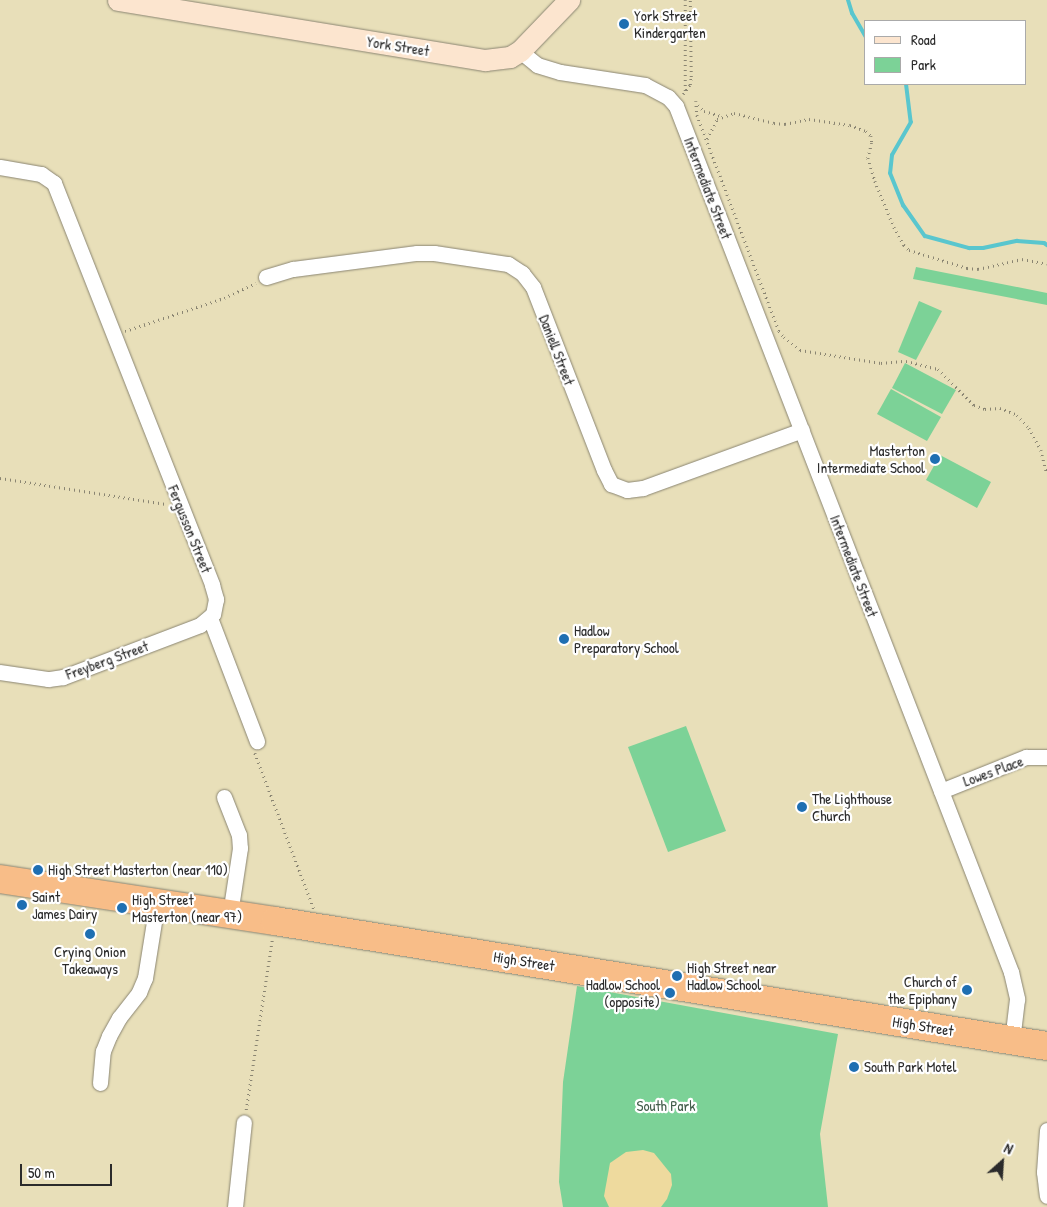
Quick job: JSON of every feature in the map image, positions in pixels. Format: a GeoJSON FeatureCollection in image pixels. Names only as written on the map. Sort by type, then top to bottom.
{"type":"FeatureCollection","features":[{"type":"Feature","properties":{"kind":"highway","name":"High Street"},"geometry":{"type":"LineString","coordinates":[[0,879],[275,921],[1047,1046]]}},
{"type":"Feature","properties":{"kind":"street","name":"York Street"},"geometry":{"type":"LineString","coordinates":[[118,0],[485,60],[510,57],[520,50]]}},
{"type":"Feature","properties":{"kind":"street"},"geometry":{"type":"LineString","coordinates":[[569,0],[520,50],[537,65],[560,72],[645,85],[672,101]]}},
{"type":"Feature","properties":{"kind":"street","name":"Intermediate Street"},"geometry":{"type":"LineString","coordinates":[[672,101],[802,430],[1016,986],[1017,1012],[1012,1040]]}},
{"type":"Feature","properties":{"kind":"street","name":"Fergusson Street"},"geometry":{"type":"LineString","coordinates":[[0,167],[41,174],[54,183],[215,593],[215,609],[210,618]]}},
{"type":"Feature","properties":{"kind":"street","name":"Daniell Street"},"geometry":{"type":"LineString","coordinates":[[266,277],[302,268],[417,253],[434,253],[508,264],[522,273],[533,287],[604,470],[611,484],[627,490],[643,488],[802,430]]}},
{"type":"Feature","properties":{"kind":"street"},"geometry":{"type":"LineString","coordinates":[[210,618],[257,741]]}},
{"type":"Feature","properties":{"kind":"street","name":"Freyberg Street"},"geometry":{"type":"LineString","coordinates":[[0,672],[48,679],[63,677],[200,625],[210,618]]}},
{"type":"Feature","properties":{"kind":"street","name":"Lowes Place"},"geometry":{"type":"LineString","coordinates":[[941,791],[1026,757],[1047,757]]}},
{"type":"Feature","properties":{"kind":"street"},"geometry":{"type":"LineString","coordinates":[[224,797],[239,835],[240,848],[230,914]]}},
{"type":"Feature","properties":{"kind":"street"},"geometry":{"type":"LineString","coordinates":[[100,1083],[103,1051],[109,1036],[139,992],[145,978],[157,903]]}},
{"type":"Feature","properties":{"kind":"street"},"geometry":{"type":"LineString","coordinates":[[235,1207],[244,1122]]}},
{"type":"Feature","properties":{"kind":"street"},"geometry":{"type":"LineString","coordinates":[[1047,1130],[1044,1172],[1047,1196]]}},
{"type":"Feature","properties":{"kind":"path"},"geometry":{"type":"LineString","coordinates":[[685,0],[685,92]]}},
{"type":"Feature","properties":{"kind":"path"},"geometry":{"type":"LineString","coordinates":[[672,101],[685,92],[690,85],[690,0]]}},
{"type":"Feature","properties":{"kind":"path"},"geometry":{"type":"LineString","coordinates":[[1047,264],[1022,259],[978,269],[967,268],[909,250],[894,227],[875,182],[868,158],[872,136],[866,131],[839,122],[801,119],[785,124],[739,114],[722,116],[704,111],[696,101],[697,115],[784,337],[800,350],[881,364],[906,360],[938,369],[974,404],[985,409],[1000,408],[1017,415],[1029,428],[1042,450],[1047,474]]}},
{"type":"Feature","properties":{"kind":"path"},"geometry":{"type":"LineString","coordinates":[[707,140],[713,124],[722,116]]}},
{"type":"Feature","properties":{"kind":"path"},"geometry":{"type":"LineString","coordinates":[[113,336],[224,298],[248,288],[266,277]]}},
{"type":"Feature","properties":{"kind":"path"},"geometry":{"type":"LineString","coordinates":[[0,478],[180,506]]}},
{"type":"Feature","properties":{"kind":"path"},"geometry":{"type":"LineString","coordinates":[[257,741],[252,745],[322,929]]}},
{"type":"Feature","properties":{"kind":"path"},"geometry":{"type":"LineString","coordinates":[[244,1122],[275,921]]}},
{"type":"Feature","properties":{"kind":"green space"},"geometry":{"type":"Polygon","coordinates":[[[916,267],[1047,293],[1047,305],[913,279],[916,267]]]}},
{"type":"Feature","properties":{"kind":"green space"},"geometry":{"type":"Polygon","coordinates":[[[919,301],[942,311],[916,360],[898,352],[919,301]]]}},
{"type":"Feature","properties":{"kind":"green space"},"geometry":{"type":"Polygon","coordinates":[[[905,363],[956,390],[942,414],[892,388],[905,363]]]}},
{"type":"Feature","properties":{"kind":"green space"},"geometry":{"type":"Polygon","coordinates":[[[891,389],[941,417],[927,441],[877,414],[891,389]]]}},
{"type":"Feature","properties":{"kind":"green space"},"geometry":{"type":"Polygon","coordinates":[[[940,455],[991,482],[977,508],[926,480],[940,455]]]}},
{"type":"Feature","properties":{"kind":"green space"},"geometry":{"type":"Polygon","coordinates":[[[686,726],[726,831],[668,852],[628,747],[686,726]]]}},
{"type":"Feature","properties":{"kind":"green space","name":"South Park"},"geometry":{"type":"Polygon","coordinates":[[[577,986],[838,1034],[820,1134],[828,1207],[563,1207],[559,1182],[563,1082],[577,986]]]}},
{"type":"Feature","properties":{"kind":"sand"},"geometry":{"type":"Polygon","coordinates":[[[643,1150],[654,1153],[671,1174],[672,1185],[667,1199],[661,1207],[609,1207],[604,1196],[610,1163],[626,1152],[643,1150]]]}},
{"type":"Feature","properties":{"kind":"waterway"},"geometry":{"type":"LineString","coordinates":[[848,0],[852,13],[864,34]]}},
{"type":"Feature","properties":{"kind":"waterway"},"geometry":{"type":"LineString","coordinates":[[906,85],[911,122],[892,155],[890,173],[903,205],[925,236],[969,248],[983,248],[1017,241],[1044,243],[1047,245]]}},
{"type":"Feature","properties":{"kind":"place","name":"York Street Kindergarten"},"geometry":{"type":"Point","coordinates":[624,24]}},
{"type":"Feature","properties":{"kind":"place","name":"Masterton Intermediate School"},"geometry":{"type":"Point","coordinates":[935,459]}},
{"type":"Feature","properties":{"kind":"place","name":"Hadlow Preparatory School"},"geometry":{"type":"Point","coordinates":[564,639]}},
{"type":"Feature","properties":{"kind":"place","name":"The Lighthouse Church"},"geometry":{"type":"Point","coordinates":[802,807]}},
{"type":"Feature","properties":{"kind":"place","name":"High Street Masterton (near 110)"},"geometry":{"type":"Point","coordinates":[38,870]}},
{"type":"Feature","properties":{"kind":"place","name":"Saint James Dairy"},"geometry":{"type":"Point","coordinates":[22,905]}},
{"type":"Feature","properties":{"kind":"place","name":"High Street Masterton (near 97)"},"geometry":{"type":"Point","coordinates":[122,908]}},
{"type":"Feature","properties":{"kind":"place","name":"Crying Onion Takeaways"},"geometry":{"type":"Point","coordinates":[90,934]}},
{"type":"Feature","properties":{"kind":"place","name":"High Street near Hadlow School"},"geometry":{"type":"Point","coordinates":[677,976]}},
{"type":"Feature","properties":{"kind":"place","name":"Church of the Epiphany"},"geometry":{"type":"Point","coordinates":[967,990]}},
{"type":"Feature","properties":{"kind":"place","name":"Hadlow School (opposite)"},"geometry":{"type":"Point","coordinates":[670,993]}},
{"type":"Feature","properties":{"kind":"place","name":"South Park Motel"},"geometry":{"type":"Point","coordinates":[854,1067]}}]}
